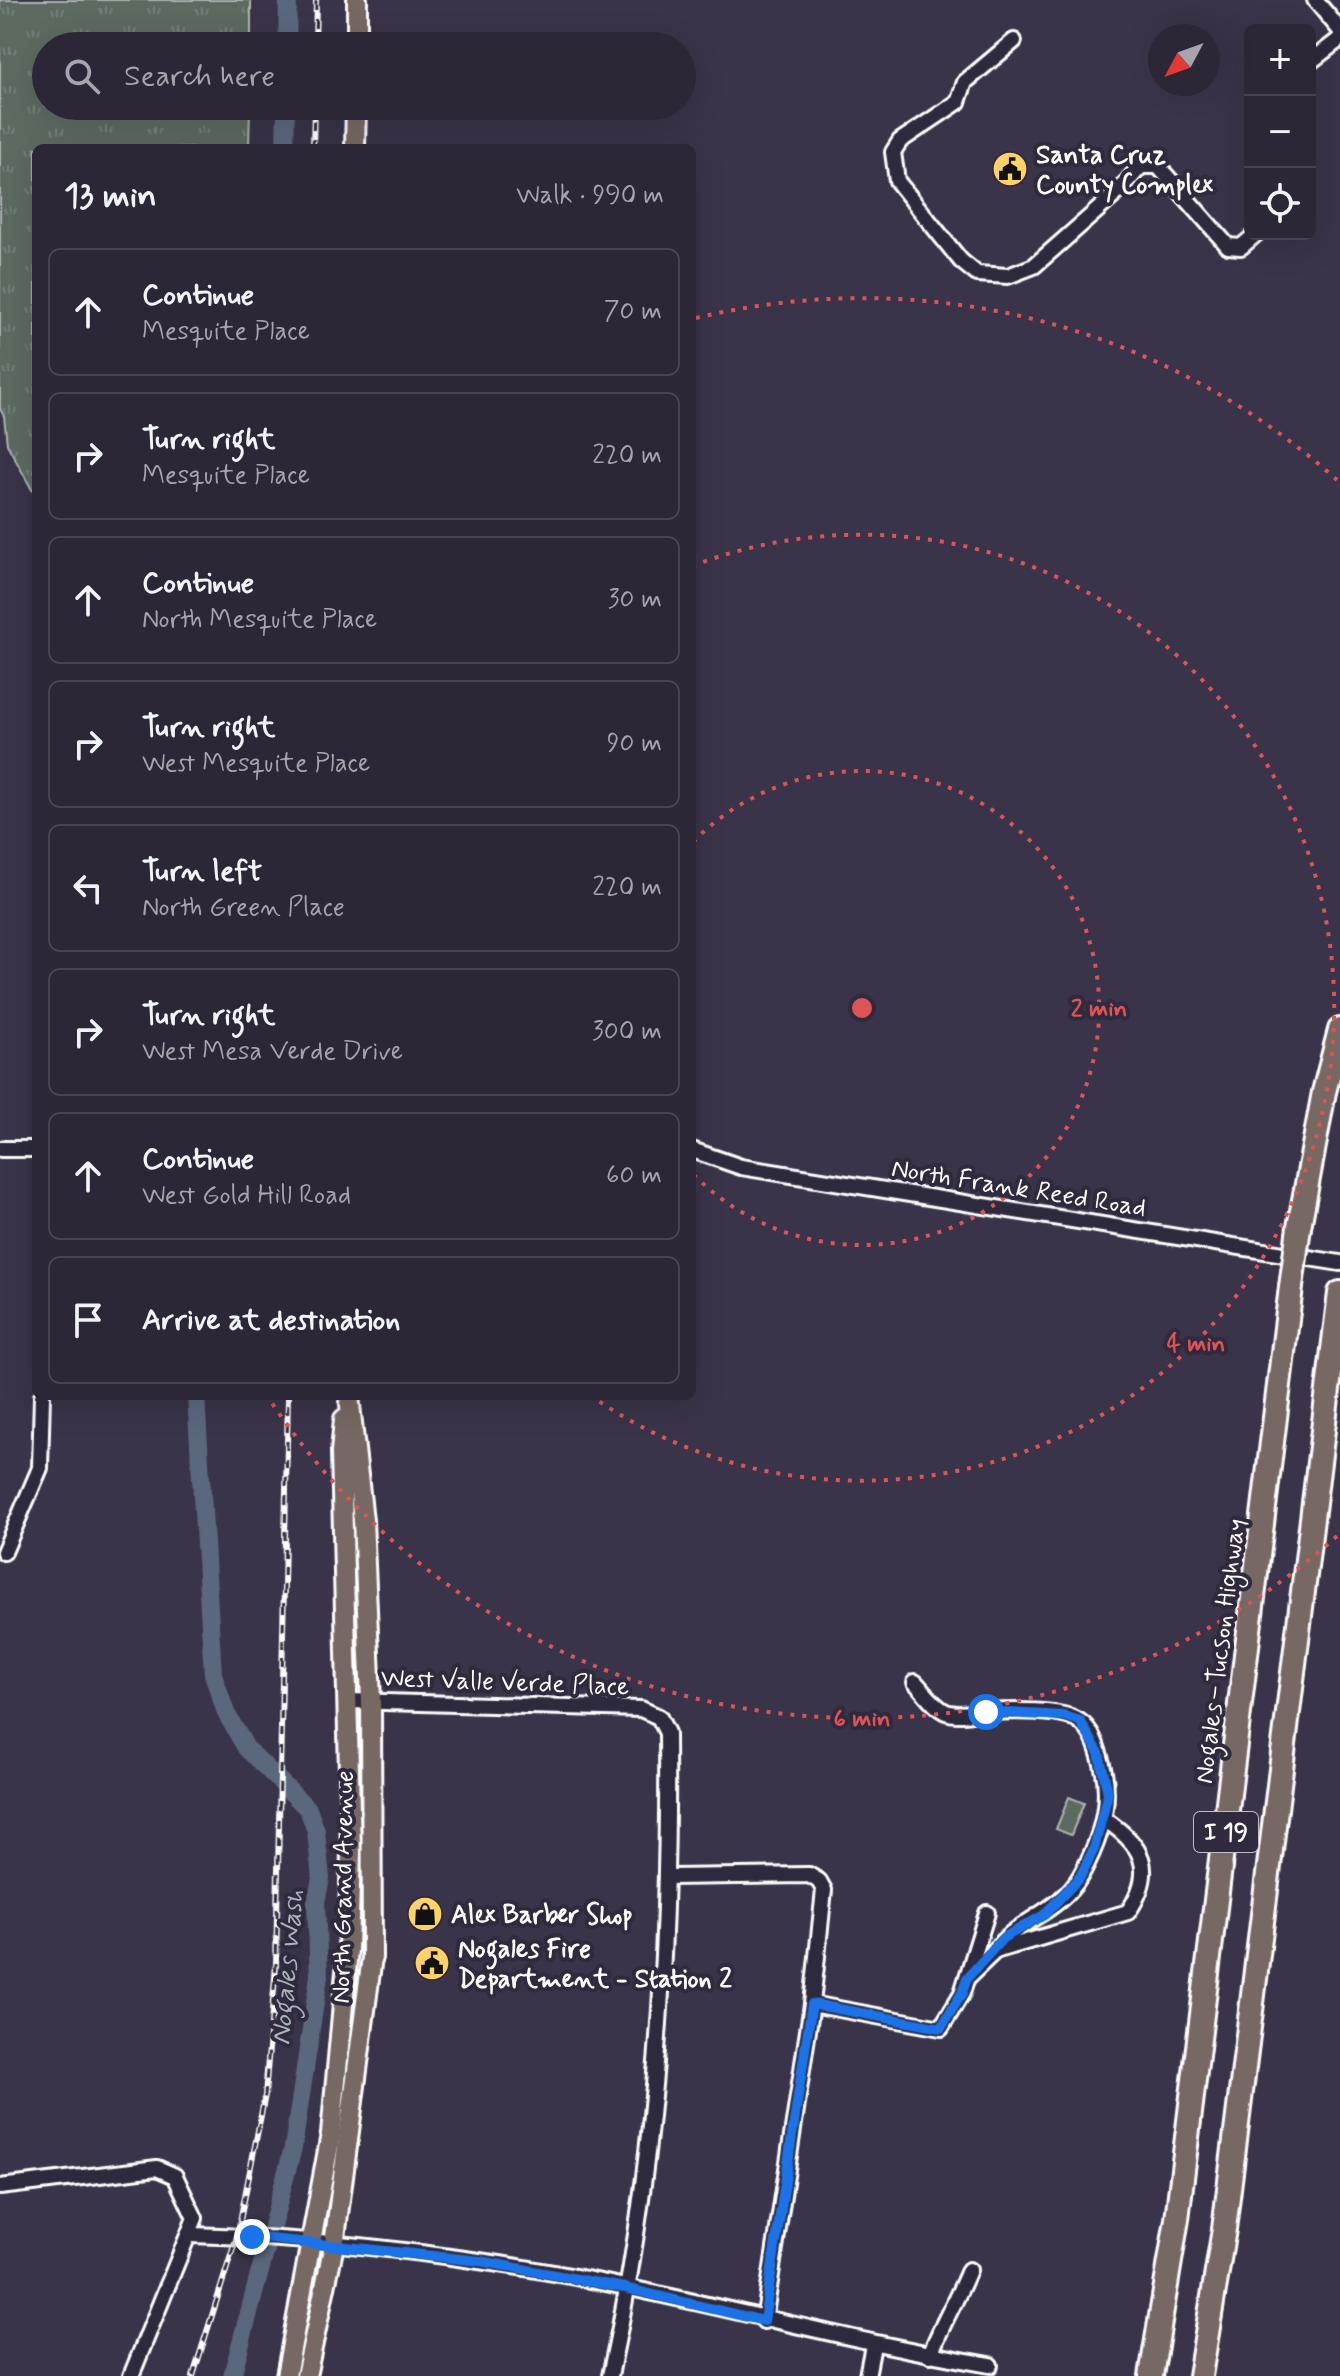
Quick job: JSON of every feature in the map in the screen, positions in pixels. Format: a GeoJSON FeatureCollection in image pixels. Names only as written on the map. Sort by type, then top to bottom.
{"type":"FeatureCollection","features":[{"type":"Feature","properties":{"kind":"highway","name":"Nogales–Tucson Highway"},"geometry":{"type":"LineString","coordinates":[[1151,2376],[1179,2203],[1299,1227],[1324,1092],[1340,1030]]}},
{"type":"Feature","properties":{"kind":"highway","name":"I 19"},"geometry":{"type":"LineString","coordinates":[[1200,2376],[1232,2168],[1340,1293]]}},
{"type":"Feature","properties":{"kind":"main road"},"geometry":{"type":"LineString","coordinates":[[357,0],[357,32]]}},
{"type":"Feature","properties":{"kind":"main road"},"geometry":{"type":"LineString","coordinates":[[355,144],[356,120]]}},
{"type":"Feature","properties":{"kind":"main road","name":"North Grand Avenue"},"geometry":{"type":"LineString","coordinates":[[306,2376],[334,2245],[372,1957],[371,1700],[363,1520],[348,1400]]}},
{"type":"Feature","properties":{"kind":"main road","name":"North Grand Avenue"},"geometry":{"type":"LineString","coordinates":[[286,2376],[331,2134],[348,1950],[351,1852],[341,1452],[348,1400]]}},
{"type":"Feature","properties":{"kind":"street"},"geometry":{"type":"LineString","coordinates":[[1315,0],[1340,30]]}},
{"type":"Feature","properties":{"kind":"street"},"geometry":{"type":"LineString","coordinates":[[1316,57],[1340,39]]}},
{"type":"Feature","properties":{"kind":"street"},"geometry":{"type":"LineString","coordinates":[[1014,41],[965,82],[958,102],[900,141],[893,152],[897,181],[961,261],[977,274],[1008,276],[1034,266],[1117,193],[1141,166],[1149,164],[1158,166],[1228,246],[1241,247],[1249,240]]}},
{"type":"Feature","properties":{"kind":"street"},"geometry":{"type":"LineString","coordinates":[[0,1149],[32,1149]]}},
{"type":"Feature","properties":{"kind":"street","name":"North Frank Reed Road"},"geometry":{"type":"LineString","coordinates":[[696,1151],[741,1167],[1340,1263]]}},
{"type":"Feature","properties":{"kind":"street"},"geometry":{"type":"LineString","coordinates":[[4,1552],[40,1468],[42,1400]]}},
{"type":"Feature","properties":{"kind":"street"},"geometry":{"type":"LineString","coordinates":[[812,2004],[941,2028],[965,1986],[1003,1938],[1044,1915],[1069,1893],[1094,1849],[1104,1819],[1106,1778],[1093,1738],[1080,1721],[1064,1716],[1013,1711],[951,1713],[941,1710],[915,1682]]}},
{"type":"Feature","properties":{"kind":"street","name":"West Valle Verde Place"},"geometry":{"type":"LineString","coordinates":[[348,1701],[641,1709],[659,1717],[667,1733],[669,1877]]}},
{"type":"Feature","properties":{"kind":"street"},"geometry":{"type":"LineString","coordinates":[[995,1951],[1128,1912],[1136,1900],[1143,1863],[1129,1836],[1104,1819]]}},
{"type":"Feature","properties":{"kind":"street"},"geometry":{"type":"LineString","coordinates":[[610,2376],[646,2166],[669,1877],[809,1875],[819,1881],[824,1890],[812,2004],[764,2321]]}},
{"type":"Feature","properties":{"kind":"street"},"geometry":{"type":"LineString","coordinates":[[965,1986],[987,1913]]}},
{"type":"Feature","properties":{"kind":"street"},"geometry":{"type":"LineString","coordinates":[[0,2187],[157,2168],[175,2176],[195,2218],[131,2376]]}},
{"type":"Feature","properties":{"kind":"street"},"geometry":{"type":"LineString","coordinates":[[190,2235],[252,2237],[480,2261],[625,2288],[873,2345],[990,2365]]}},
{"type":"Feature","properties":{"kind":"street"},"geometry":{"type":"LineString","coordinates":[[930,2355],[969,2270]]}},
{"type":"Feature","properties":{"kind":"street"},"geometry":{"type":"LineString","coordinates":[[867,2376],[873,2345]]}},
{"type":"Feature","properties":{"kind":"green space"},"geometry":{"type":"Polygon","coordinates":[[[0,0],[251,0],[251,32],[32,32],[32,120],[250,120],[249,144],[32,144],[32,490],[7,444],[4,416],[0,409],[0,0]]]}},
{"type":"Feature","properties":{"kind":"green space"},"geometry":{"type":"Polygon","coordinates":[[[1069,1797],[1084,1803],[1071,1835],[1056,1829],[1069,1797]]]}},
{"type":"Feature","properties":{"kind":"waterway","name":"Nogales Wash"},"geometry":{"type":"LineString","coordinates":[[287,32],[288,0]]}},
{"type":"Feature","properties":{"kind":"waterway","name":"Nogales Wash"},"geometry":{"type":"LineString","coordinates":[[285,144],[286,120]]}},
{"type":"Feature","properties":{"kind":"waterway","name":"Nogales Wash"},"geometry":{"type":"LineString","coordinates":[[196,1400],[213,1674],[226,1713],[246,1748],[308,1809],[316,1831],[321,1878],[316,1902],[319,1976],[293,2148],[232,2376]]}},
{"type":"Feature","properties":{"kind":"railway"},"geometry":{"type":"LineString","coordinates":[[315,32],[316,0]]}},
{"type":"Feature","properties":{"kind":"railway"},"geometry":{"type":"LineString","coordinates":[[313,144],[314,120]]}},
{"type":"Feature","properties":{"kind":"railway"},"geometry":{"type":"LineString","coordinates":[[193,2376],[237,2236],[265,2095],[276,1965],[288,1400]]}},
{"type":"Feature","properties":{"kind":"place","name":"Santa Cruz County Complex"},"geometry":{"type":"Point","coordinates":[1010,169]}},
{"type":"Feature","properties":{"kind":"place","name":"Alex Barber Shop"},"geometry":{"type":"Point","coordinates":[425,1914]}},
{"type":"Feature","properties":{"kind":"place","name":"Nogales Fire Department - Station 2"},"geometry":{"type":"Point","coordinates":[432,1963]}},
{"type":"Feature","properties":{"kind":"route"},"geometry":{"type":"LineString","coordinates":[[252,2237],[480,2261],[625,2288],[764,2321],[812,2004],[941,2028],[962,1993],[967,1978],[995,1951],[1003,1938],[1044,1915],[1069,1893],[1094,1849],[1104,1819],[1108,1793],[1099,1753],[1087,1728],[1080,1721],[1064,1716],[986,1712]]}}]}
